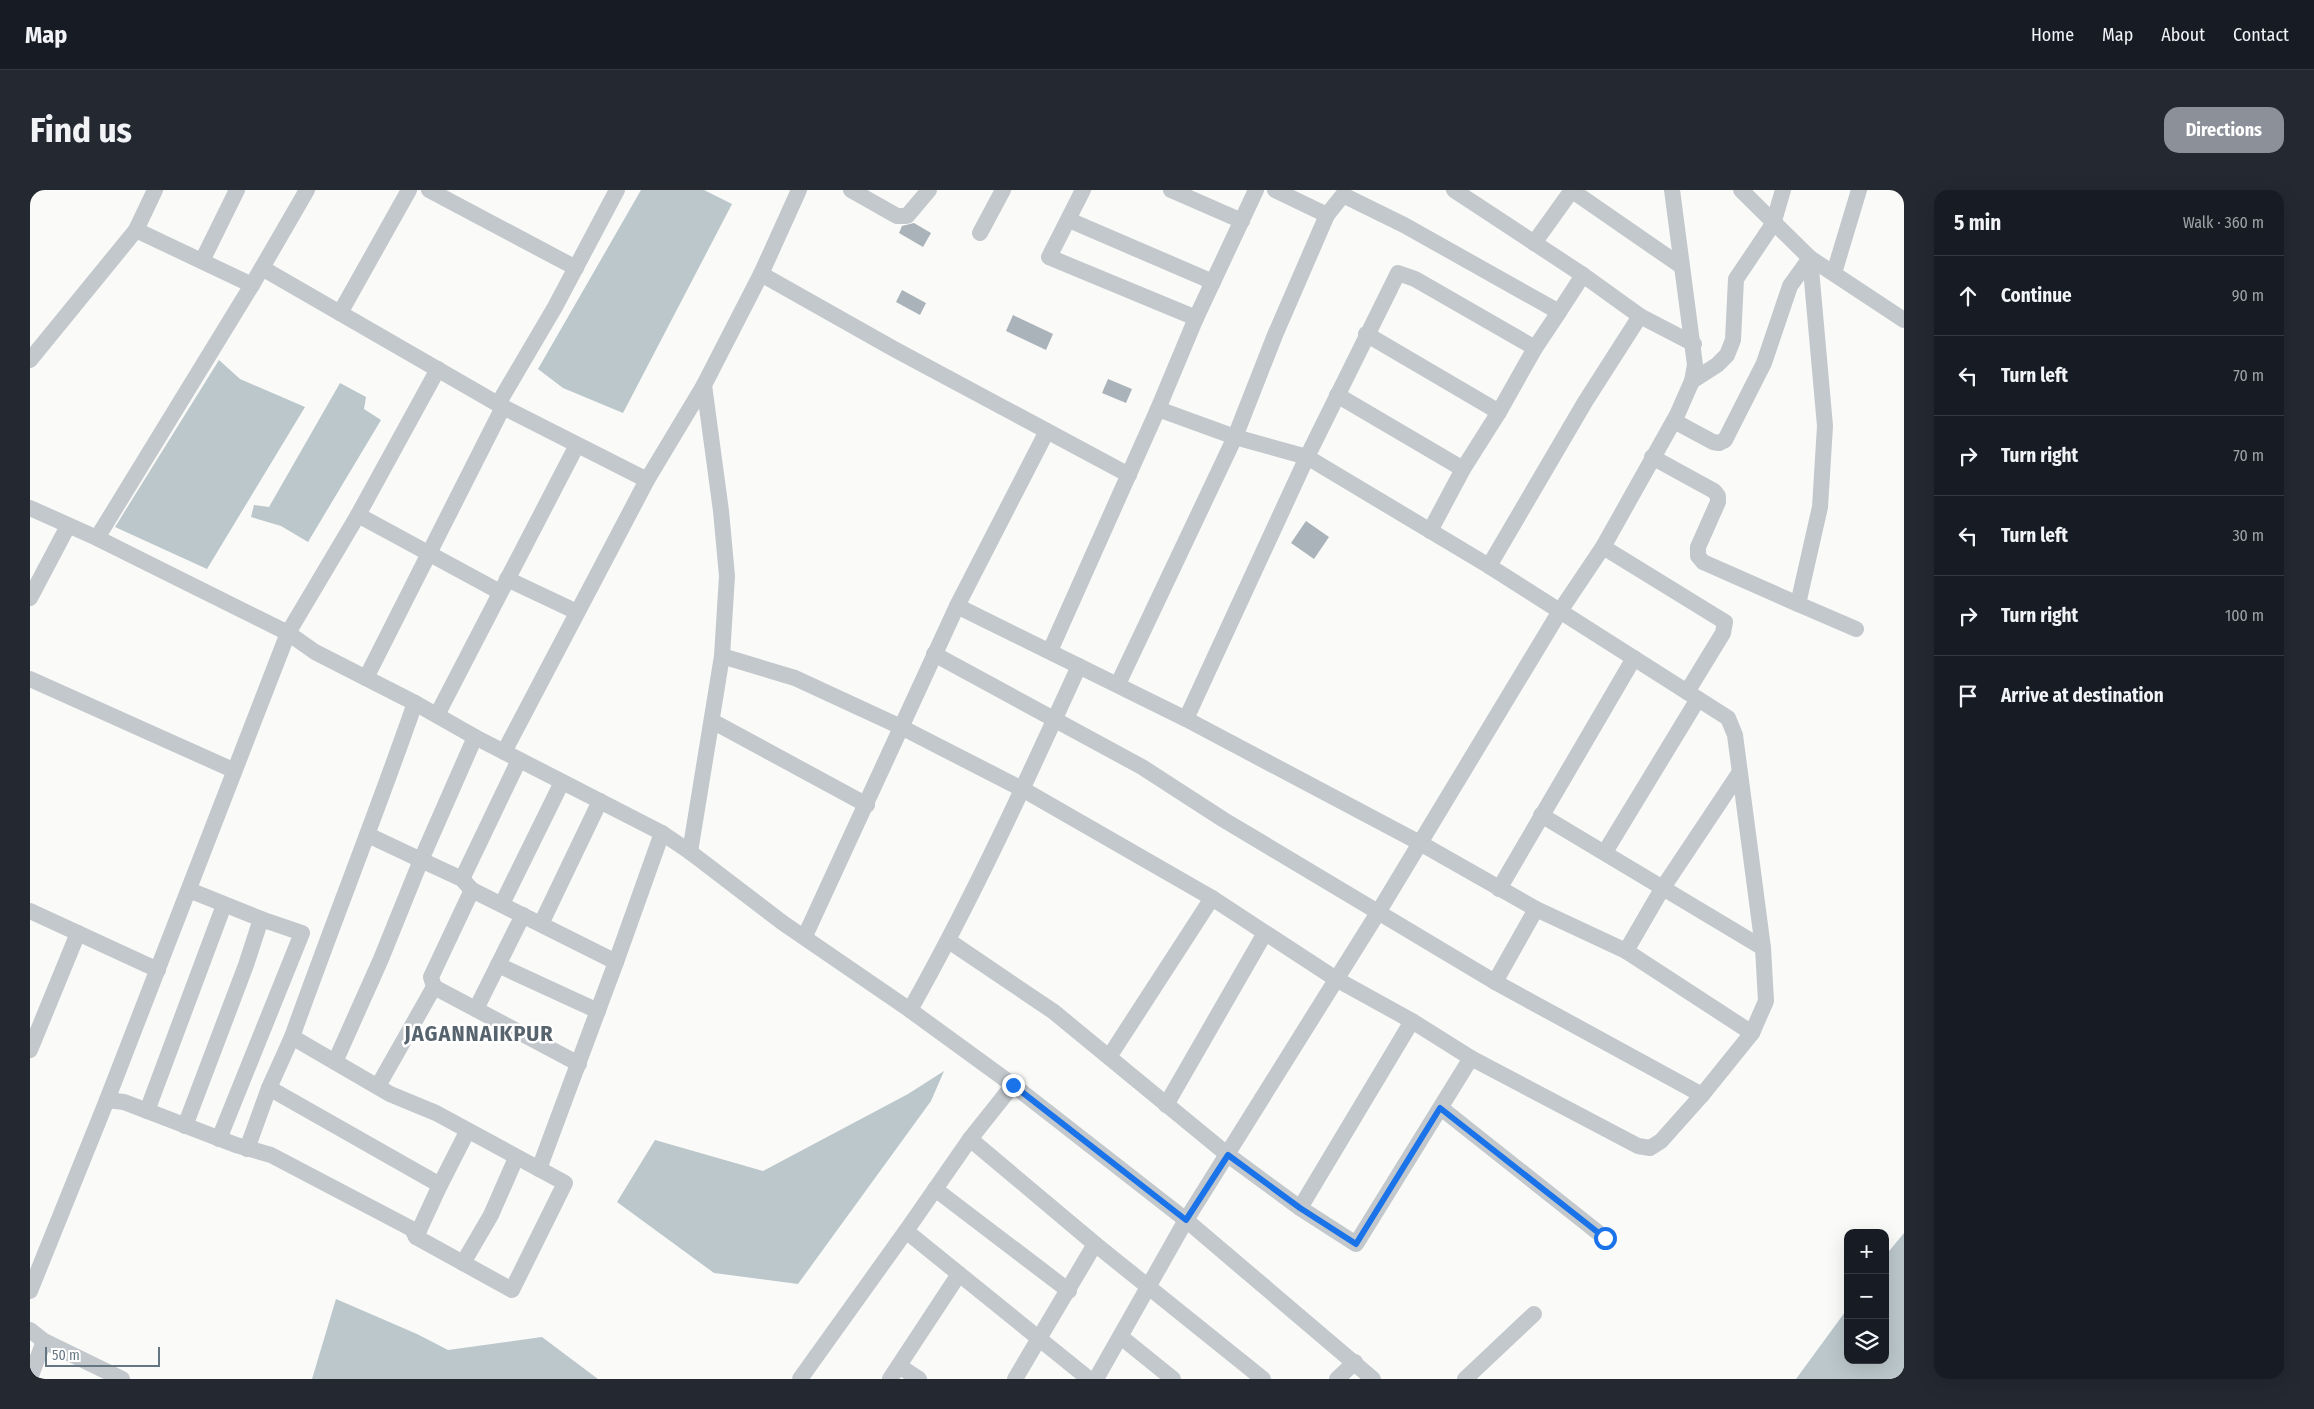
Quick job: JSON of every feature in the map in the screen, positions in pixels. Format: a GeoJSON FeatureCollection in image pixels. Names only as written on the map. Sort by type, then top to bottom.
{"type":"FeatureCollection","features":[{"type":"Feature","properties":{"kind":"street"},"geometry":{"type":"LineString","coordinates":[[30,360],[136,230],[154,190]]}},
{"type":"Feature","properties":{"kind":"street"},"geometry":{"type":"LineString","coordinates":[[202,261],[237,190]]}},
{"type":"Feature","properties":{"kind":"street"},"geometry":{"type":"LineString","coordinates":[[97,538],[252,285],[307,190]]}},
{"type":"Feature","properties":{"kind":"street"},"geometry":{"type":"LineString","coordinates":[[340,313],[409,190]]}},
{"type":"Feature","properties":{"kind":"street"},"geometry":{"type":"LineString","coordinates":[[429,190],[576,268]]}},
{"type":"Feature","properties":{"kind":"street"},"geometry":{"type":"LineString","coordinates":[[366,678],[500,406],[617,190]]}},
{"type":"Feature","properties":{"kind":"street"},"geometry":{"type":"LineString","coordinates":[[504,752],[647,480],[704,385],[761,274],[799,190]]}},
{"type":"Feature","properties":{"kind":"street"},"geometry":{"type":"LineString","coordinates":[[851,190],[897,216],[907,216],[929,190]]}},
{"type":"Feature","properties":{"kind":"street"},"geometry":{"type":"LineString","coordinates":[[980,233],[1003,190]]}},
{"type":"Feature","properties":{"kind":"street"},"geometry":{"type":"LineString","coordinates":[[1083,190],[1049,257],[1196,318]]}},
{"type":"Feature","properties":{"kind":"street"},"geometry":{"type":"LineString","coordinates":[[1172,190],[1242,221]]}},
{"type":"Feature","properties":{"kind":"street"},"geometry":{"type":"LineString","coordinates":[[1050,651],[1130,475],[1196,318],[1256,190]]}},
{"type":"Feature","properties":{"kind":"street"},"geometry":{"type":"LineString","coordinates":[[1275,190],[1327,216]]}},
{"type":"Feature","properties":{"kind":"street"},"geometry":{"type":"LineString","coordinates":[[1454,190],[1583,275],[1640,316],[1694,344]]}},
{"type":"Feature","properties":{"kind":"street"},"geometry":{"type":"LineString","coordinates":[[1534,243],[1571,190],[1681,266]]}},
{"type":"Feature","properties":{"kind":"street"},"geometry":{"type":"LineString","coordinates":[[1096,1379],[1186,1220],[1420,843],[1560,611],[1603,547],[1674,421],[1692,381],[1695,365],[1694,344],[1681,266],[1672,190]]}},
{"type":"Feature","properties":{"kind":"street"},"geometry":{"type":"LineString","coordinates":[[1741,190],[1773,224],[1810,258],[1904,320]]}},
{"type":"Feature","properties":{"kind":"street"},"geometry":{"type":"LineString","coordinates":[[1692,381],[1717,365],[1727,355],[1733,340],[1736,278],[1773,224],[1783,190]]}},
{"type":"Feature","properties":{"kind":"street"},"geometry":{"type":"LineString","coordinates":[[1834,273],[1859,190]]}},
{"type":"Feature","properties":{"kind":"street"},"geometry":{"type":"LineString","coordinates":[[1118,684],[1235,438],[1275,336],[1327,216],[1342,195],[1368,197],[1559,312]]}},
{"type":"Feature","properties":{"kind":"street"},"geometry":{"type":"LineString","coordinates":[[1069,220],[1213,282]]}},
{"type":"Feature","properties":{"kind":"street"},"geometry":{"type":"LineString","coordinates":[[136,230],[252,285]]}},
{"type":"Feature","properties":{"kind":"street"},"geometry":{"type":"LineString","coordinates":[[1674,421],[1713,442],[1725,440],[1764,363],[1790,286],[1810,258]]}},
{"type":"Feature","properties":{"kind":"street"},"geometry":{"type":"LineString","coordinates":[[1798,604],[1820,507],[1824,426],[1810,258]]}},
{"type":"Feature","properties":{"kind":"street"},"geometry":{"type":"LineString","coordinates":[[262,268],[500,406],[647,480]]}},
{"type":"Feature","properties":{"kind":"street"},"geometry":{"type":"LineString","coordinates":[[1186,719],[1307,457],[1366,334],[1398,273],[1415,279],[1535,348]]}},
{"type":"Feature","properties":{"kind":"street"},"geometry":{"type":"LineString","coordinates":[[761,274],[894,349],[1130,475]]}},
{"type":"Feature","properties":{"kind":"street"},"geometry":{"type":"LineString","coordinates":[[1430,531],[1463,469],[1535,348],[1583,275]]}},
{"type":"Feature","properties":{"kind":"street"},"geometry":{"type":"LineString","coordinates":[[1489,566],[1586,402],[1640,316]]}},
{"type":"Feature","properties":{"kind":"street"},"geometry":{"type":"LineString","coordinates":[[1366,334],[1498,412]]}},
{"type":"Feature","properties":{"kind":"street"},"geometry":{"type":"LineString","coordinates":[[30,1291],[158,970],[233,770],[288,633],[358,515],[438,370]]}},
{"type":"Feature","properties":{"kind":"street"},"geometry":{"type":"LineString","coordinates":[[690,852],[722,656],[727,576],[721,511],[704,385]]}},
{"type":"Feature","properties":{"kind":"street"},"geometry":{"type":"LineString","coordinates":[[1337,396],[1463,469]]}},
{"type":"Feature","properties":{"kind":"street"},"geometry":{"type":"LineString","coordinates":[[722,656],[795,678],[902,727],[1024,790],[1212,898],[1336,979],[1412,1021],[1471,1058],[1638,1146],[1650,1148],[1662,1141],[1752,1033],[1766,1001],[1763,948],[1738,775],[1735,735],[1728,718],[1489,566],[1307,457],[1235,438],[1158,409]]}},
{"type":"Feature","properties":{"kind":"street"},"geometry":{"type":"LineString","coordinates":[[805,936],[867,806],[957,606],[1047,431]]}},
{"type":"Feature","properties":{"kind":"street"},"geometry":{"type":"LineString","coordinates":[[438,715],[577,445]]}},
{"type":"Feature","properties":{"kind":"street"},"geometry":{"type":"LineString","coordinates":[[1652,457],[1714,491],[1718,496],[1718,502],[1698,547],[1698,556],[1703,562],[1856,630]]}},
{"type":"Feature","properties":{"kind":"street"},"geometry":{"type":"LineString","coordinates":[[30,508],[97,538],[288,633],[315,652],[415,702],[475,737],[662,833],[783,923],[805,936],[1013,1085],[1186,1220],[1373,1379]]}},
{"type":"Feature","properties":{"kind":"street"},"geometry":{"type":"LineString","coordinates":[[358,515],[428,553],[503,586],[578,612]]}},
{"type":"Feature","properties":{"kind":"street"},"geometry":{"type":"LineString","coordinates":[[30,598],[68,526]]}},
{"type":"Feature","properties":{"kind":"street"},"geometry":{"type":"LineString","coordinates":[[1603,547],[1725,622],[1723,633],[1692,695],[1605,852]]}},
{"type":"Feature","properties":{"kind":"street"},"geometry":{"type":"LineString","coordinates":[[957,606],[1186,719],[1420,843],[1536,909],[1626,951],[1752,1033]]}},
{"type":"Feature","properties":{"kind":"street"},"geometry":{"type":"LineString","coordinates":[[934,654],[1142,767],[1224,820],[1495,982],[1702,1095]]}},
{"type":"Feature","properties":{"kind":"street"},"geometry":{"type":"LineString","coordinates":[[1499,889],[1634,658]]}},
{"type":"Feature","properties":{"kind":"street"},"geometry":{"type":"LineString","coordinates":[[910,1010],[949,941],[1024,790],[1079,666]]}},
{"type":"Feature","properties":{"kind":"street"},"geometry":{"type":"LineString","coordinates":[[30,679],[233,770]]}},
{"type":"Feature","properties":{"kind":"street"},"geometry":{"type":"LineString","coordinates":[[247,1148],[269,1088],[292,1036],[350,876],[368,835],[415,702]]}},
{"type":"Feature","properties":{"kind":"street"},"geometry":{"type":"LineString","coordinates":[[712,722],[867,806]]}},
{"type":"Feature","properties":{"kind":"street"},"geometry":{"type":"LineString","coordinates":[[335,1062],[475,737]]}},
{"type":"Feature","properties":{"kind":"street"},"geometry":{"type":"LineString","coordinates":[[519,760],[431,978],[434,987],[579,1064]]}},
{"type":"Feature","properties":{"kind":"street"},"geometry":{"type":"LineString","coordinates":[[1626,951],[1662,889],[1738,775]]}},
{"type":"Feature","properties":{"kind":"street"},"geometry":{"type":"LineString","coordinates":[[502,904],[562,782]]}},
{"type":"Feature","properties":{"kind":"street"},"geometry":{"type":"LineString","coordinates":[[541,924],[600,801]]}},
{"type":"Feature","properties":{"kind":"street"},"geometry":{"type":"LineString","coordinates":[[1542,815],[1605,852],[1662,889],[1763,948]]}},
{"type":"Feature","properties":{"kind":"street"},"geometry":{"type":"LineString","coordinates":[[538,1169],[579,1064],[662,833]]}},
{"type":"Feature","properties":{"kind":"street"},"geometry":{"type":"LineString","coordinates":[[368,835],[421,860],[616,962]]}},
{"type":"Feature","properties":{"kind":"street"},"geometry":{"type":"LineString","coordinates":[[189,890],[302,933],[219,1139]]}},
{"type":"Feature","properties":{"kind":"street"},"geometry":{"type":"LineString","coordinates":[[1109,1057],[1212,898]]}},
{"type":"Feature","properties":{"kind":"street"},"geometry":{"type":"LineString","coordinates":[[147,1111],[224,904]]}},
{"type":"Feature","properties":{"kind":"street"},"geometry":{"type":"LineString","coordinates":[[1495,982],[1536,909]]}},
{"type":"Feature","properties":{"kind":"street"},"geometry":{"type":"LineString","coordinates":[[30,911],[158,970]]}},
{"type":"Feature","properties":{"kind":"street"},"geometry":{"type":"LineString","coordinates":[[476,1009],[523,915]]}},
{"type":"Feature","properties":{"kind":"street"},"geometry":{"type":"LineString","coordinates":[[185,1126],[246,965],[261,919]]}},
{"type":"Feature","properties":{"kind":"street"},"geometry":{"type":"LineString","coordinates":[[30,1050],[78,933]]}},
{"type":"Feature","properties":{"kind":"street"},"geometry":{"type":"LineString","coordinates":[[1166,1105],[1265,933]]}},
{"type":"Feature","properties":{"kind":"street"},"geometry":{"type":"LineString","coordinates":[[949,941],[1054,1012],[1228,1155],[1300,1208],[1356,1244],[1471,1058]]}},
{"type":"Feature","properties":{"kind":"street"},"geometry":{"type":"LineString","coordinates":[[498,965],[598,1011]]}},
{"type":"Feature","properties":{"kind":"street"},"geometry":{"type":"LineString","coordinates":[[378,1086],[434,987]]}},
{"type":"Feature","properties":{"kind":"street"},"geometry":{"type":"LineString","coordinates":[[1300,1208],[1412,1021]]}},
{"type":"Feature","properties":{"kind":"street"},"geometry":{"type":"LineString","coordinates":[[107,1100],[124,1102],[219,1139],[271,1155],[412,1229],[416,1237],[512,1290],[565,1183],[467,1132],[436,1113],[378,1086],[292,1036]]}},
{"type":"Feature","properties":{"kind":"street"},"geometry":{"type":"LineString","coordinates":[[805,1377],[970,1139],[1013,1085]]}},
{"type":"Feature","properties":{"kind":"street"},"geometry":{"type":"LineString","coordinates":[[269,1088],[440,1185]]}},
{"type":"Feature","properties":{"kind":"street"},"geometry":{"type":"LineString","coordinates":[[1440,1108],[1605,1238]]}},
{"type":"Feature","properties":{"kind":"street"},"geometry":{"type":"LineString","coordinates":[[416,1237],[467,1132]]}},
{"type":"Feature","properties":{"kind":"street"},"geometry":{"type":"LineString","coordinates":[[970,1139],[1095,1244],[1262,1379]]}},
{"type":"Feature","properties":{"kind":"street"},"geometry":{"type":"LineString","coordinates":[[463,1263],[491,1215],[516,1158]]}},
{"type":"Feature","properties":{"kind":"street"},"geometry":{"type":"LineString","coordinates":[[935,1189],[1069,1291]]}},
{"type":"Feature","properties":{"kind":"street"},"geometry":{"type":"LineString","coordinates":[[906,1230],[1089,1379]]}},
{"type":"Feature","properties":{"kind":"street"},"geometry":{"type":"LineString","coordinates":[[1015,1379],[1069,1291],[1095,1244]]}},
{"type":"Feature","properties":{"kind":"street"},"geometry":{"type":"LineString","coordinates":[[919,1379],[894,1372],[959,1274]]}},
{"type":"Feature","properties":{"kind":"street"},"geometry":{"type":"LineString","coordinates":[[1465,1379],[1534,1314]]}},
{"type":"Feature","properties":{"kind":"street"},"geometry":{"type":"LineString","coordinates":[[30,1330],[44,1341],[122,1379]]}},
{"type":"Feature","properties":{"kind":"street"},"geometry":{"type":"LineString","coordinates":[[1121,1337],[1173,1379]]}},
{"type":"Feature","properties":{"kind":"street"},"geometry":{"type":"LineString","coordinates":[[30,1378],[44,1341]]}},
{"type":"Feature","properties":{"kind":"street"},"geometry":{"type":"LineString","coordinates":[[1337,1379],[1355,1362]]}},
{"type":"Feature","properties":{"kind":"shaded area"},"geometry":{"type":"Polygon","coordinates":[[[641,190],[704,190],[732,204],[623,413],[563,388],[538,369],[641,190]]]}},
{"type":"Feature","properties":{"kind":"shaded area"},"geometry":{"type":"Polygon","coordinates":[[[219,360],[240,379],[305,407],[207,569],[115,527],[219,360]]]}},
{"type":"Feature","properties":{"kind":"shaded area"},"geometry":{"type":"Polygon","coordinates":[[[340,383],[366,397],[364,409],[381,420],[308,542],[281,526],[251,517],[254,505],[269,507],[340,383]]]}},
{"type":"Feature","properties":{"kind":"shaded area"},"geometry":{"type":"Polygon","coordinates":[[[944,1071],[931,1101],[798,1284],[714,1273],[617,1202],[655,1140],[763,1171],[908,1094],[944,1071]]]}},
{"type":"Feature","properties":{"kind":"shaded area"},"geometry":{"type":"Polygon","coordinates":[[[1904,1233],[1904,1379],[1796,1379],[1844,1313],[1844,1364],[1889,1364],[1889,1251],[1904,1233]]]}},
{"type":"Feature","properties":{"kind":"shaded area"},"geometry":{"type":"Polygon","coordinates":[[[336,1299],[417,1334],[448,1350],[542,1337],[598,1379],[312,1379],[336,1299]]]}},
{"type":"Feature","properties":{"kind":"building"},"geometry":{"type":"Polygon","coordinates":[[[914,223],[931,233],[923,247],[899,233],[902,226],[914,223]]]}},
{"type":"Feature","properties":{"kind":"building"},"geometry":{"type":"Polygon","coordinates":[[[902,290],[926,303],[920,315],[896,302],[902,290]]]}},
{"type":"Feature","properties":{"kind":"building"},"geometry":{"type":"Polygon","coordinates":[[[1013,315],[1053,334],[1046,350],[1006,331],[1013,315]]]}},
{"type":"Feature","properties":{"kind":"building"},"geometry":{"type":"Polygon","coordinates":[[[1108,379],[1132,389],[1126,403],[1102,393],[1108,379]]]}},
{"type":"Feature","properties":{"kind":"building"},"geometry":{"type":"Polygon","coordinates":[[[1306,521],[1329,537],[1314,559],[1291,543],[1306,521]]]}},
{"type":"Feature","properties":{"kind":"district","name":"JAGANNAIKPUR"},"geometry":{"type":"Point","coordinates":[479,1033]}},
{"type":"Feature","properties":{"kind":"route"},"geometry":{"type":"LineString","coordinates":[[1013,1085],[1186,1220],[1228,1155],[1300,1208],[1356,1244],[1440,1108],[1605,1238]]}}]}
